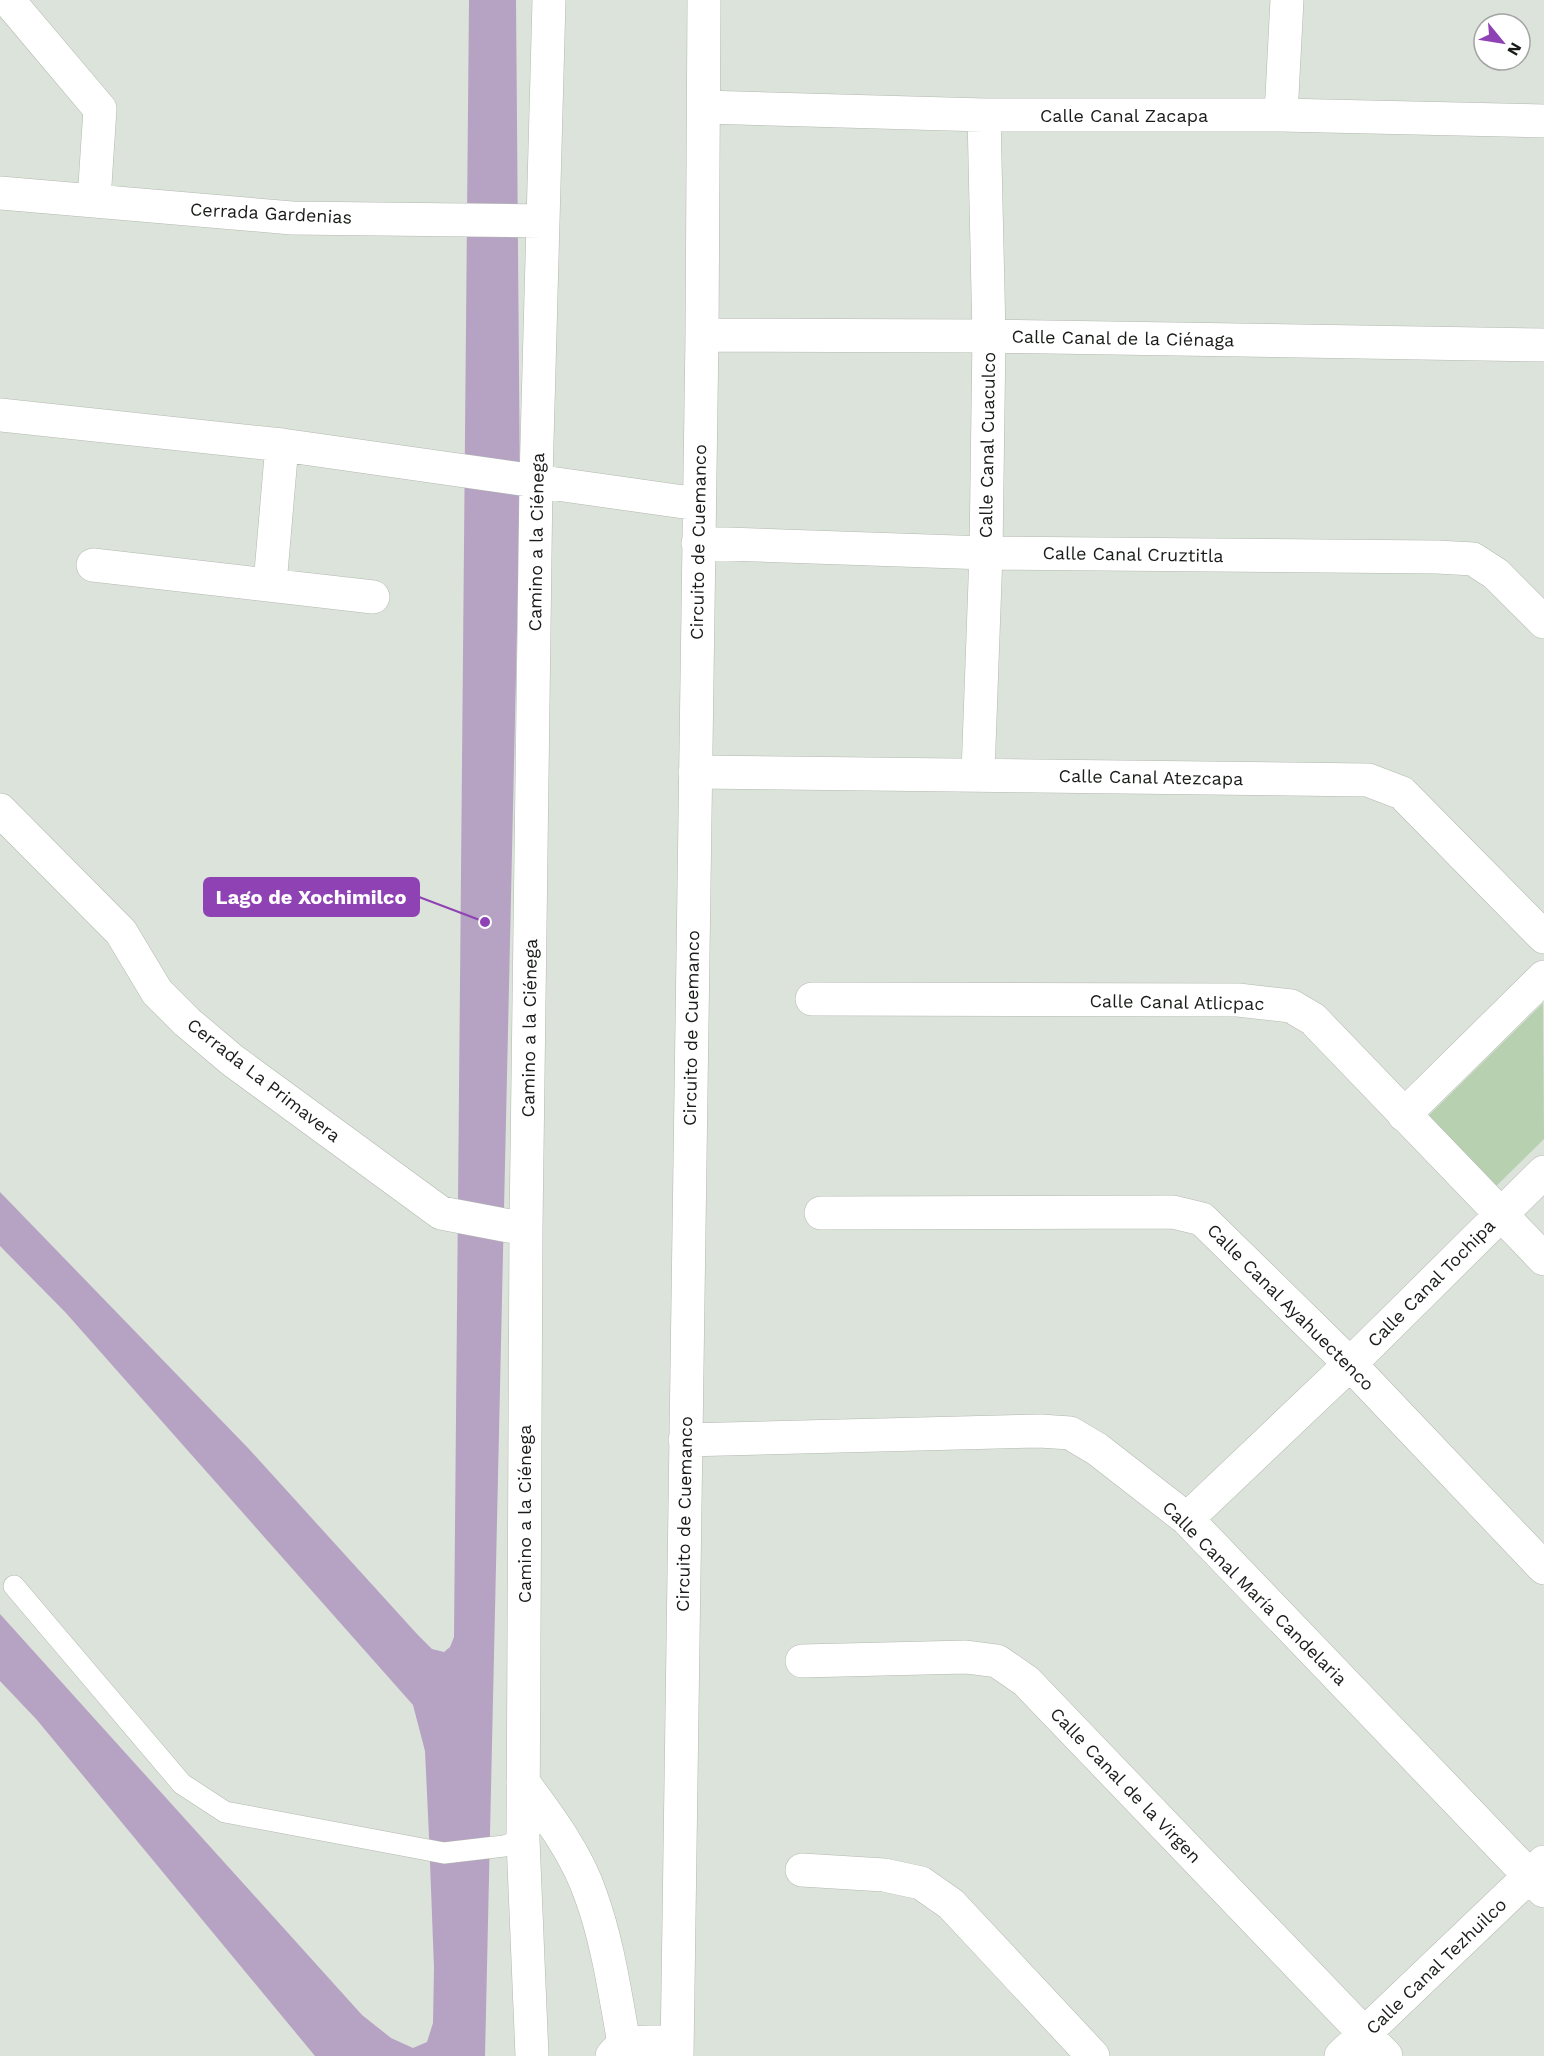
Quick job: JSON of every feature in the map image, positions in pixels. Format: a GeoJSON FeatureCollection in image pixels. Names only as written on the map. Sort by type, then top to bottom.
{"type":"FeatureCollection","features":[{"type":"Feature","properties":{"kind":"street"},"geometry":{"type":"LineString","coordinates":[[8,0],[100,108],[94,201]]}},
{"type":"Feature","properties":{"kind":"street","name":"Camino a la Ciénega"},"geometry":{"type":"LineString","coordinates":[[532,2056],[513,1843],[523,1782],[523,1228],[530,479],[549,0]]}},
{"type":"Feature","properties":{"kind":"street","name":"Circuito de Cuemanco"},"geometry":{"type":"LineString","coordinates":[[677,2049],[702,335],[704,0]]}},
{"type":"Feature","properties":{"kind":"street"},"geometry":{"type":"LineString","coordinates":[[1281,115],[1287,0]]}},
{"type":"Feature","properties":{"kind":"street","name":"Calle Canal Zacapa"},"geometry":{"type":"LineString","coordinates":[[704,107],[984,115],[1281,115],[1544,122]]}},
{"type":"Feature","properties":{"kind":"street","name":"Calle Canal Cuaculco"},"geometry":{"type":"LineString","coordinates":[[978,774],[986,553],[989,336],[984,115]]}},
{"type":"Feature","properties":{"kind":"street","name":"Cerrada Gardenias"},"geometry":{"type":"LineString","coordinates":[[0,193],[292,218],[541,221]]}},
{"type":"Feature","properties":{"kind":"street","name":"Calle Canal de la Ciénaga"},"geometry":{"type":"LineString","coordinates":[[702,335],[989,336],[1544,345]]}},
{"type":"Feature","properties":{"kind":"street"},"geometry":{"type":"LineString","coordinates":[[0,416],[282,445],[698,504]]}},
{"type":"Feature","properties":{"kind":"street"},"geometry":{"type":"LineString","coordinates":[[270,585],[282,445]]}},
{"type":"Feature","properties":{"kind":"street","name":"Calle Canal Cruztitla"},"geometry":{"type":"LineString","coordinates":[[698,543],[986,553],[1473,559],[1496,574],[1544,622]]}},
{"type":"Feature","properties":{"kind":"street"},"geometry":{"type":"LineString","coordinates":[[93,565],[374,597]]}},
{"type":"Feature","properties":{"kind":"street","name":"Calle Canal Atezcapa"},"geometry":{"type":"LineString","coordinates":[[695,772],[1368,780],[1402,793],[1543,934]]}},
{"type":"Feature","properties":{"kind":"street","name":"Cerrada La Primavera"},"geometry":{"type":"LineString","coordinates":[[0,810],[121,932],[157,992],[187,1022],[232,1060],[441,1213],[523,1228]]}},
{"type":"Feature","properties":{"kind":"street"},"geometry":{"type":"LineString","coordinates":[[1404,1114],[1544,977]]}},
{"type":"Feature","properties":{"kind":"street","name":"Calle Canal Atlicpac"},"geometry":{"type":"LineString","coordinates":[[812,999],[1238,1000],[1291,1006],[1313,1019],[1544,1259]]}},
{"type":"Feature","properties":{"kind":"street","name":"Calle Canal Tochipa"},"geometry":{"type":"LineString","coordinates":[[1186,1519],[1350,1364],[1544,1172]]}},
{"type":"Feature","properties":{"kind":"street","name":"Calle Canal Ayahuectenco"},"geometry":{"type":"LineString","coordinates":[[821,1214],[1173,1212],[1202,1219],[1350,1364],[1544,1568]]}},
{"type":"Feature","properties":{"kind":"street","name":"Calle Canal María Candelaria"},"geometry":{"type":"LineString","coordinates":[[685,1440],[1040,1431],[1070,1433],[1097,1449],[1186,1519],[1539,1876]]}},
{"type":"Feature","properties":{"kind":"street","name":"Calle Canal de la Virgen"},"geometry":{"type":"LineString","coordinates":[[802,1661],[966,1657],[996,1661],[1026,1681],[1364,2049]]}},
{"type":"Feature","properties":{"kind":"street"},"geometry":{"type":"LineString","coordinates":[[523,1782],[562,1836],[591,1895],[610,1966],[618,2050],[677,2049]]}},
{"type":"Feature","properties":{"kind":"street"},"geometry":{"type":"LineString","coordinates":[[802,1870],[884,1875],[921,1883],[951,1904],[1093,2056]]}},
{"type":"Feature","properties":{"kind":"street","name":"Calle Canal Tezhuilco"},"geometry":{"type":"LineString","coordinates":[[1364,2049],[1539,1876]]}},
{"type":"Feature","properties":{"kind":"lane"},"geometry":{"type":"LineString","coordinates":[[14,1586],[182,1784],[225,1812],[444,1853],[513,1843]]}},
{"type":"Feature","properties":{"kind":"green space"},"geometry":{"type":"Polygon","coordinates":[[[1543,1003],[1544,1139],[1480,1202],[1412,1132],[1543,1003]]]}},
{"type":"Feature","properties":{"kind":"shaded area"},"geometry":{"type":"Polygon","coordinates":[[[469,0],[516,0],[520,496],[485,2056],[315,2056],[37,1720],[0,1681],[0,1614],[362,2015],[391,2038],[413,2048],[427,2042],[433,2023],[434,1968],[425,1751],[413,1705],[66,1313],[0,1246],[0,1192],[248,1448],[417,1634],[432,1649],[444,1652],[450,1647],[454,1637],[469,0]]]}},
{"type":"Feature","properties":{"kind":"place","name":"Lago de Xochimilco"},"geometry":{"type":"Point","coordinates":[485,922]}}]}
